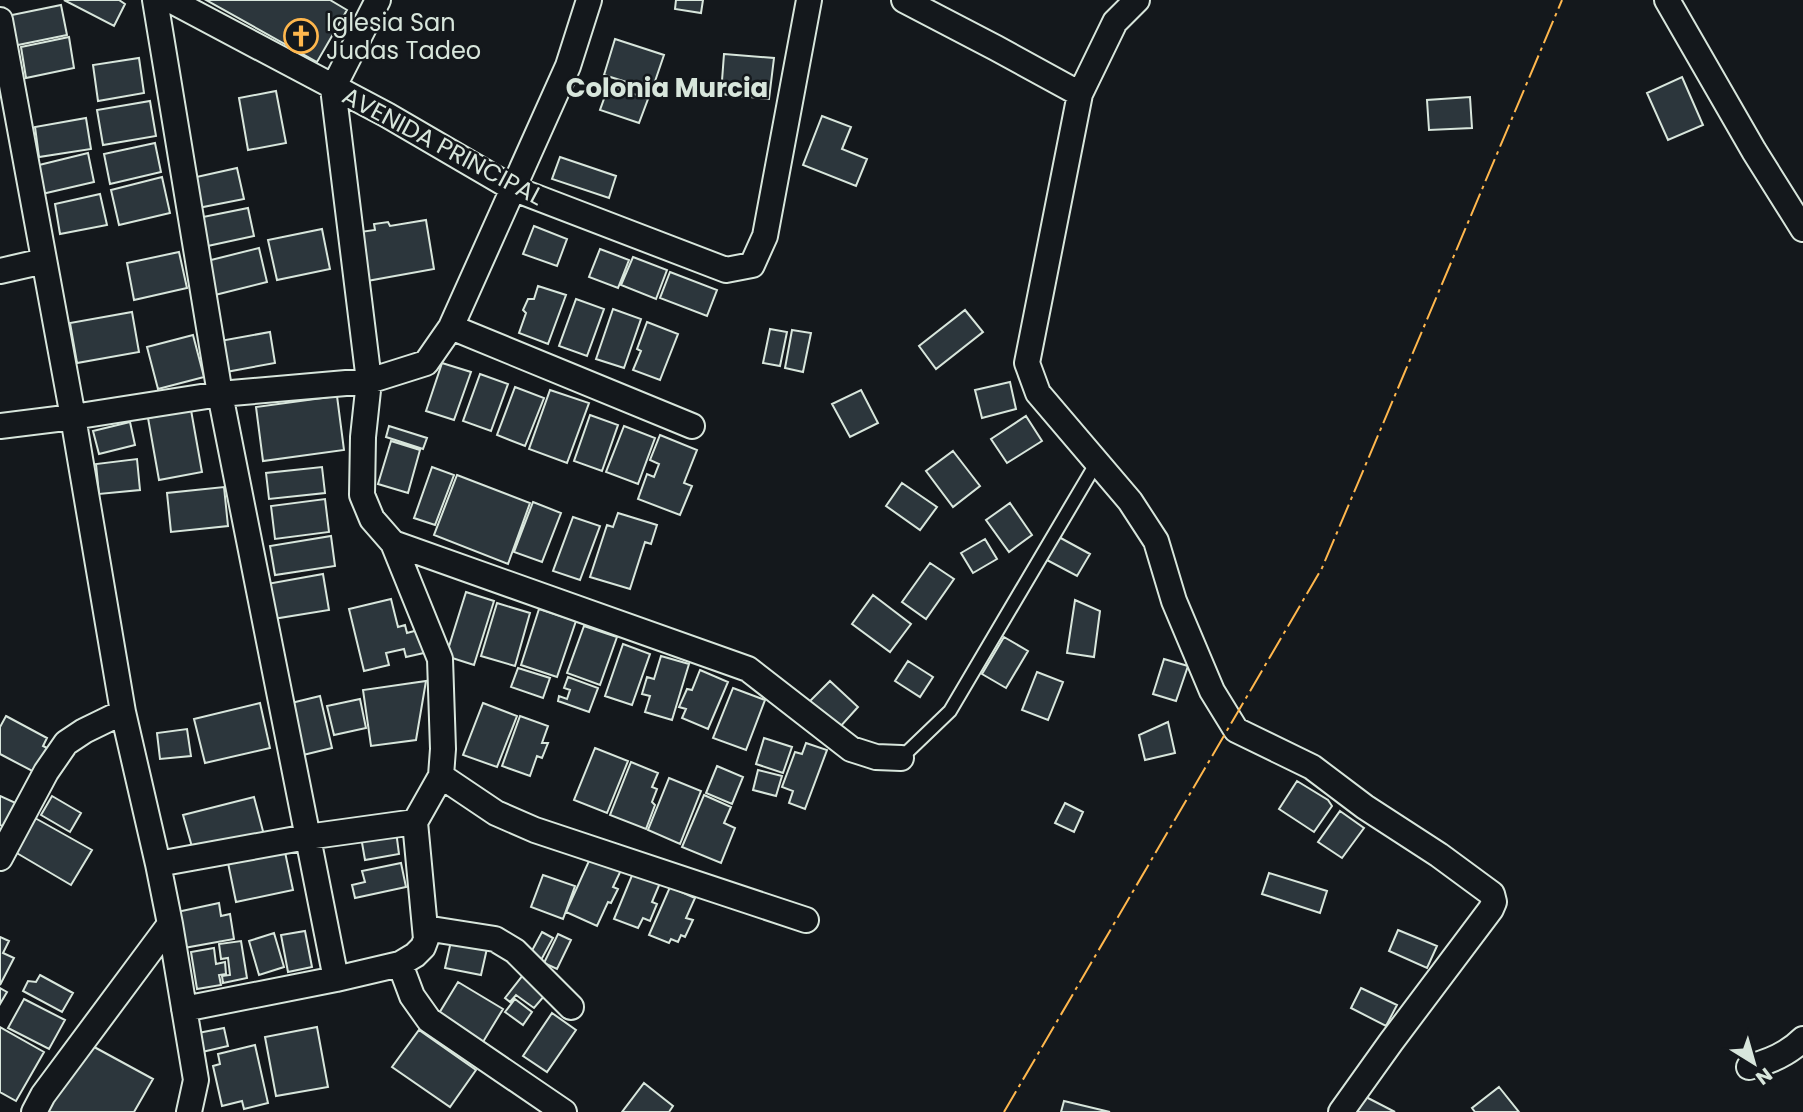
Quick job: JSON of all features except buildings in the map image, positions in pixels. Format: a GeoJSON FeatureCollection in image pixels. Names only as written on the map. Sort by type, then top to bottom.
{"type":"FeatureCollection","features":[{"type":"Feature","properties":{"kind":"street"},"geometry":{"type":"LineString","coordinates":[[155,0],[220,394],[336,979]]}},
{"type":"Feature","properties":{"kind":"street","name":"AVENIDA PRINCIPAL"},"geometry":{"type":"LineString","coordinates":[[170,0],[387,115],[512,188],[726,270],[752,265],[765,236],[809,0]]}},
{"type":"Feature","properties":{"kind":"street"},"geometry":{"type":"LineString","coordinates":[[184,1009],[400,964],[415,955],[426,939],[415,822],[441,776],[443,749],[440,659],[393,543],[372,519],[362,495],[363,437],[369,381],[333,88],[378,0]]}},
{"type":"Feature","properties":{"kind":"street"},"geometry":{"type":"LineString","coordinates":[[0,426],[220,394],[369,381],[426,363],[451,327],[568,66],[589,0]]}},
{"type":"Feature","properties":{"kind":"street"},"geometry":{"type":"LineString","coordinates":[[904,0],[1080,94]]}},
{"type":"Feature","properties":{"kind":"street"},"geometry":{"type":"LineString","coordinates":[[1137,0],[1115,22],[1080,94],[1027,363],[1038,393],[1130,501],[1156,541],[1179,614],[1212,691],[1236,730],[1312,768],[1492,894],[1494,902],[1341,1112]]}},
{"type":"Feature","properties":{"kind":"street"},"geometry":{"type":"LineString","coordinates":[[1667,0],[1754,151],[1803,229]]}},
{"type":"Feature","properties":{"kind":"street"},"geometry":{"type":"LineString","coordinates":[[0,20],[73,417],[123,712],[170,924],[196,1080],[189,1112]]}},
{"type":"Feature","properties":{"kind":"street"},"geometry":{"type":"LineString","coordinates":[[0,271],[44,261]]}},
{"type":"Feature","properties":{"kind":"street"},"geometry":{"type":"LineString","coordinates":[[451,327],[692,426]]}},
{"type":"Feature","properties":{"kind":"street"},"geometry":{"type":"LineString","coordinates":[[393,543],[748,669],[851,749],[876,757],[901,758]]}},
{"type":"Feature","properties":{"kind":"street"},"geometry":{"type":"LineString","coordinates":[[0,858],[46,772],[66,743],[123,712]]}},
{"type":"Feature","properties":{"kind":"street"},"geometry":{"type":"LineString","coordinates":[[441,776],[496,813],[535,830],[806,920]]}},
{"type":"Feature","properties":{"kind":"street"},"geometry":{"type":"LineString","coordinates":[[158,864],[307,837],[415,822]]}},
{"type":"Feature","properties":{"kind":"street"},"geometry":{"type":"LineString","coordinates":[[34,1112],[43,1095],[170,924]]}},
{"type":"Feature","properties":{"kind":"street"},"geometry":{"type":"LineString","coordinates":[[425,928],[495,939],[515,951],[571,1007]]}},
{"type":"Feature","properties":{"kind":"street"},"geometry":{"type":"LineString","coordinates":[[400,964],[412,996],[429,1020],[564,1112]]}},
{"type":"Feature","properties":{"kind":"street"},"geometry":{"type":"LineString","coordinates":[[1749,1067],[1768,1062],[1794,1048],[1803,1039]]}},
{"type":"Feature","properties":{"kind":"lane"},"geometry":{"type":"LineString","coordinates":[[901,758],[950,711],[1097,462]]}},
{"type":"Feature","properties":{"kind":"power"},"geometry":{"type":"LineString","coordinates":[[1004,1112],[1322,568],[1562,0]]}},
{"type":"Feature","properties":{"kind":"place","name":"Iglesia San Judas Tadeo"},"geometry":{"type":"Point","coordinates":[301,36]}},
{"type":"Feature","properties":{"kind":"district","name":"Colonia Murcia"},"geometry":{"type":"Point","coordinates":[667,88]}}]}
